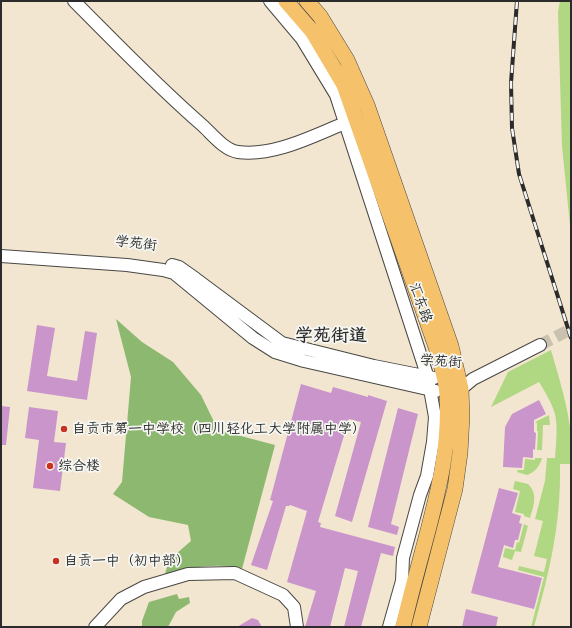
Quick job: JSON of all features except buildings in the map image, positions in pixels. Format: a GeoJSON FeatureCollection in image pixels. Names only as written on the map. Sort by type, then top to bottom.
{"type":"FeatureCollection","features":[{"type":"Feature","properties":{"kind":"main road","name":"汇东路"},"geometry":{"type":"LineString","coordinates":[[286,1],[312,31],[344,85],[436,347],[457,384],[448,418],[446,451],[440,484],[403,627]]}},
{"type":"Feature","properties":{"kind":"main road","name":"汇东路"},"geometry":{"type":"LineString","coordinates":[[306,1],[320,16],[347,60],[367,105],[451,346],[462,416],[460,453],[455,489],[419,627]]}},
{"type":"Feature","properties":{"kind":"street"},"geometry":{"type":"LineString","coordinates":[[74,1],[129,57],[227,148],[236,152],[255,153],[273,150],[345,123]]}},
{"type":"Feature","properties":{"kind":"street"},"geometry":{"type":"LineString","coordinates":[[270,1],[302,39],[336,95],[428,378],[434,417],[434,442],[427,476],[420,495],[403,558],[402,581],[389,627]]}},
{"type":"Feature","properties":{"kind":"street","name":"学苑街"},"geometry":{"type":"LineString","coordinates":[[1,248],[139,258],[179,267],[282,343],[374,366],[457,384]]}},
{"type":"Feature","properties":{"kind":"street","name":"学苑街"},"geometry":{"type":"LineString","coordinates":[[1,256],[127,265],[174,273],[253,338],[275,352],[304,361],[430,390],[457,384]]}},
{"type":"Feature","properties":{"kind":"street"},"geometry":{"type":"LineString","coordinates":[[457,384],[540,345]]}},
{"type":"Feature","properties":{"kind":"street"},"geometry":{"type":"LineString","coordinates":[[95,627],[121,599],[144,587],[188,574],[234,572],[283,595],[294,607],[297,627]]}},
{"type":"Feature","properties":{"kind":"green space"},"geometry":{"type":"Polygon","coordinates":[[[560,1],[571,1],[571,235],[562,146],[558,12],[560,1]]]}},
{"type":"Feature","properties":{"kind":"green space"},"geometry":{"type":"Polygon","coordinates":[[[116,319],[142,342],[173,362],[201,395],[218,430],[275,445],[242,569],[214,566],[193,568],[165,574],[169,560],[191,541],[188,525],[149,517],[113,494],[122,482],[131,377],[116,319]]]}},
{"type":"Feature","properties":{"kind":"green space"},"geometry":{"type":"Polygon","coordinates":[[[551,350],[570,424],[571,464],[560,464],[559,507],[550,566],[534,627],[531,627],[544,577],[518,570],[519,566],[544,572],[547,559],[534,556],[543,521],[535,519],[545,481],[547,458],[555,458],[557,430],[556,419],[550,402],[539,382],[491,407],[508,372],[551,350]]]}},
{"type":"Feature","properties":{"kind":"green space"},"geometry":{"type":"Polygon","coordinates":[[[549,415],[550,425],[543,425],[542,450],[537,450],[538,431],[537,423],[535,422],[549,415]]]}},
{"type":"Feature","properties":{"kind":"green space"},"geometry":{"type":"Polygon","coordinates":[[[535,458],[542,458],[540,464],[535,470],[527,475],[517,472],[518,470],[524,470],[525,459],[535,460],[535,458]]]}},
{"type":"Feature","properties":{"kind":"green space"},"geometry":{"type":"Polygon","coordinates":[[[515,481],[528,484],[533,492],[534,504],[530,518],[524,516],[524,514],[515,512],[520,491],[513,489],[515,481]]]}},
{"type":"Feature","properties":{"kind":"green space"},"geometry":{"type":"Polygon","coordinates":[[[524,524],[528,526],[521,552],[515,551],[512,560],[503,557],[505,548],[515,550],[517,542],[519,543],[524,524]]]}},
{"type":"Feature","properties":{"kind":"green space"},"geometry":{"type":"Polygon","coordinates":[[[177,594],[179,599],[189,597],[190,603],[176,612],[168,627],[142,627],[142,621],[149,602],[177,594]]]}},
{"type":"Feature","properties":{"kind":"tunnel"},"geometry":{"type":"LineString","coordinates":[[540,345],[571,329]]}},
{"type":"Feature","properties":{"kind":"railway"},"geometry":{"type":"LineString","coordinates":[[517,1],[511,83],[512,128],[519,174],[571,338]]}},
{"type":"Feature","properties":{"kind":"place","name":"自贡市第一中学校（四川轻化工大学附属中学）"},"geometry":{"type":"Point","coordinates":[64,429]}},
{"type":"Feature","properties":{"kind":"place","name":"综合楼"},"geometry":{"type":"Point","coordinates":[50,466]}},
{"type":"Feature","properties":{"kind":"place","name":"自贡一中（初中部）"},"geometry":{"type":"Point","coordinates":[56,561]}},
{"type":"Feature","properties":{"kind":"district","name":"学苑街道"},"geometry":{"type":"Point","coordinates":[331,336]}}]}
